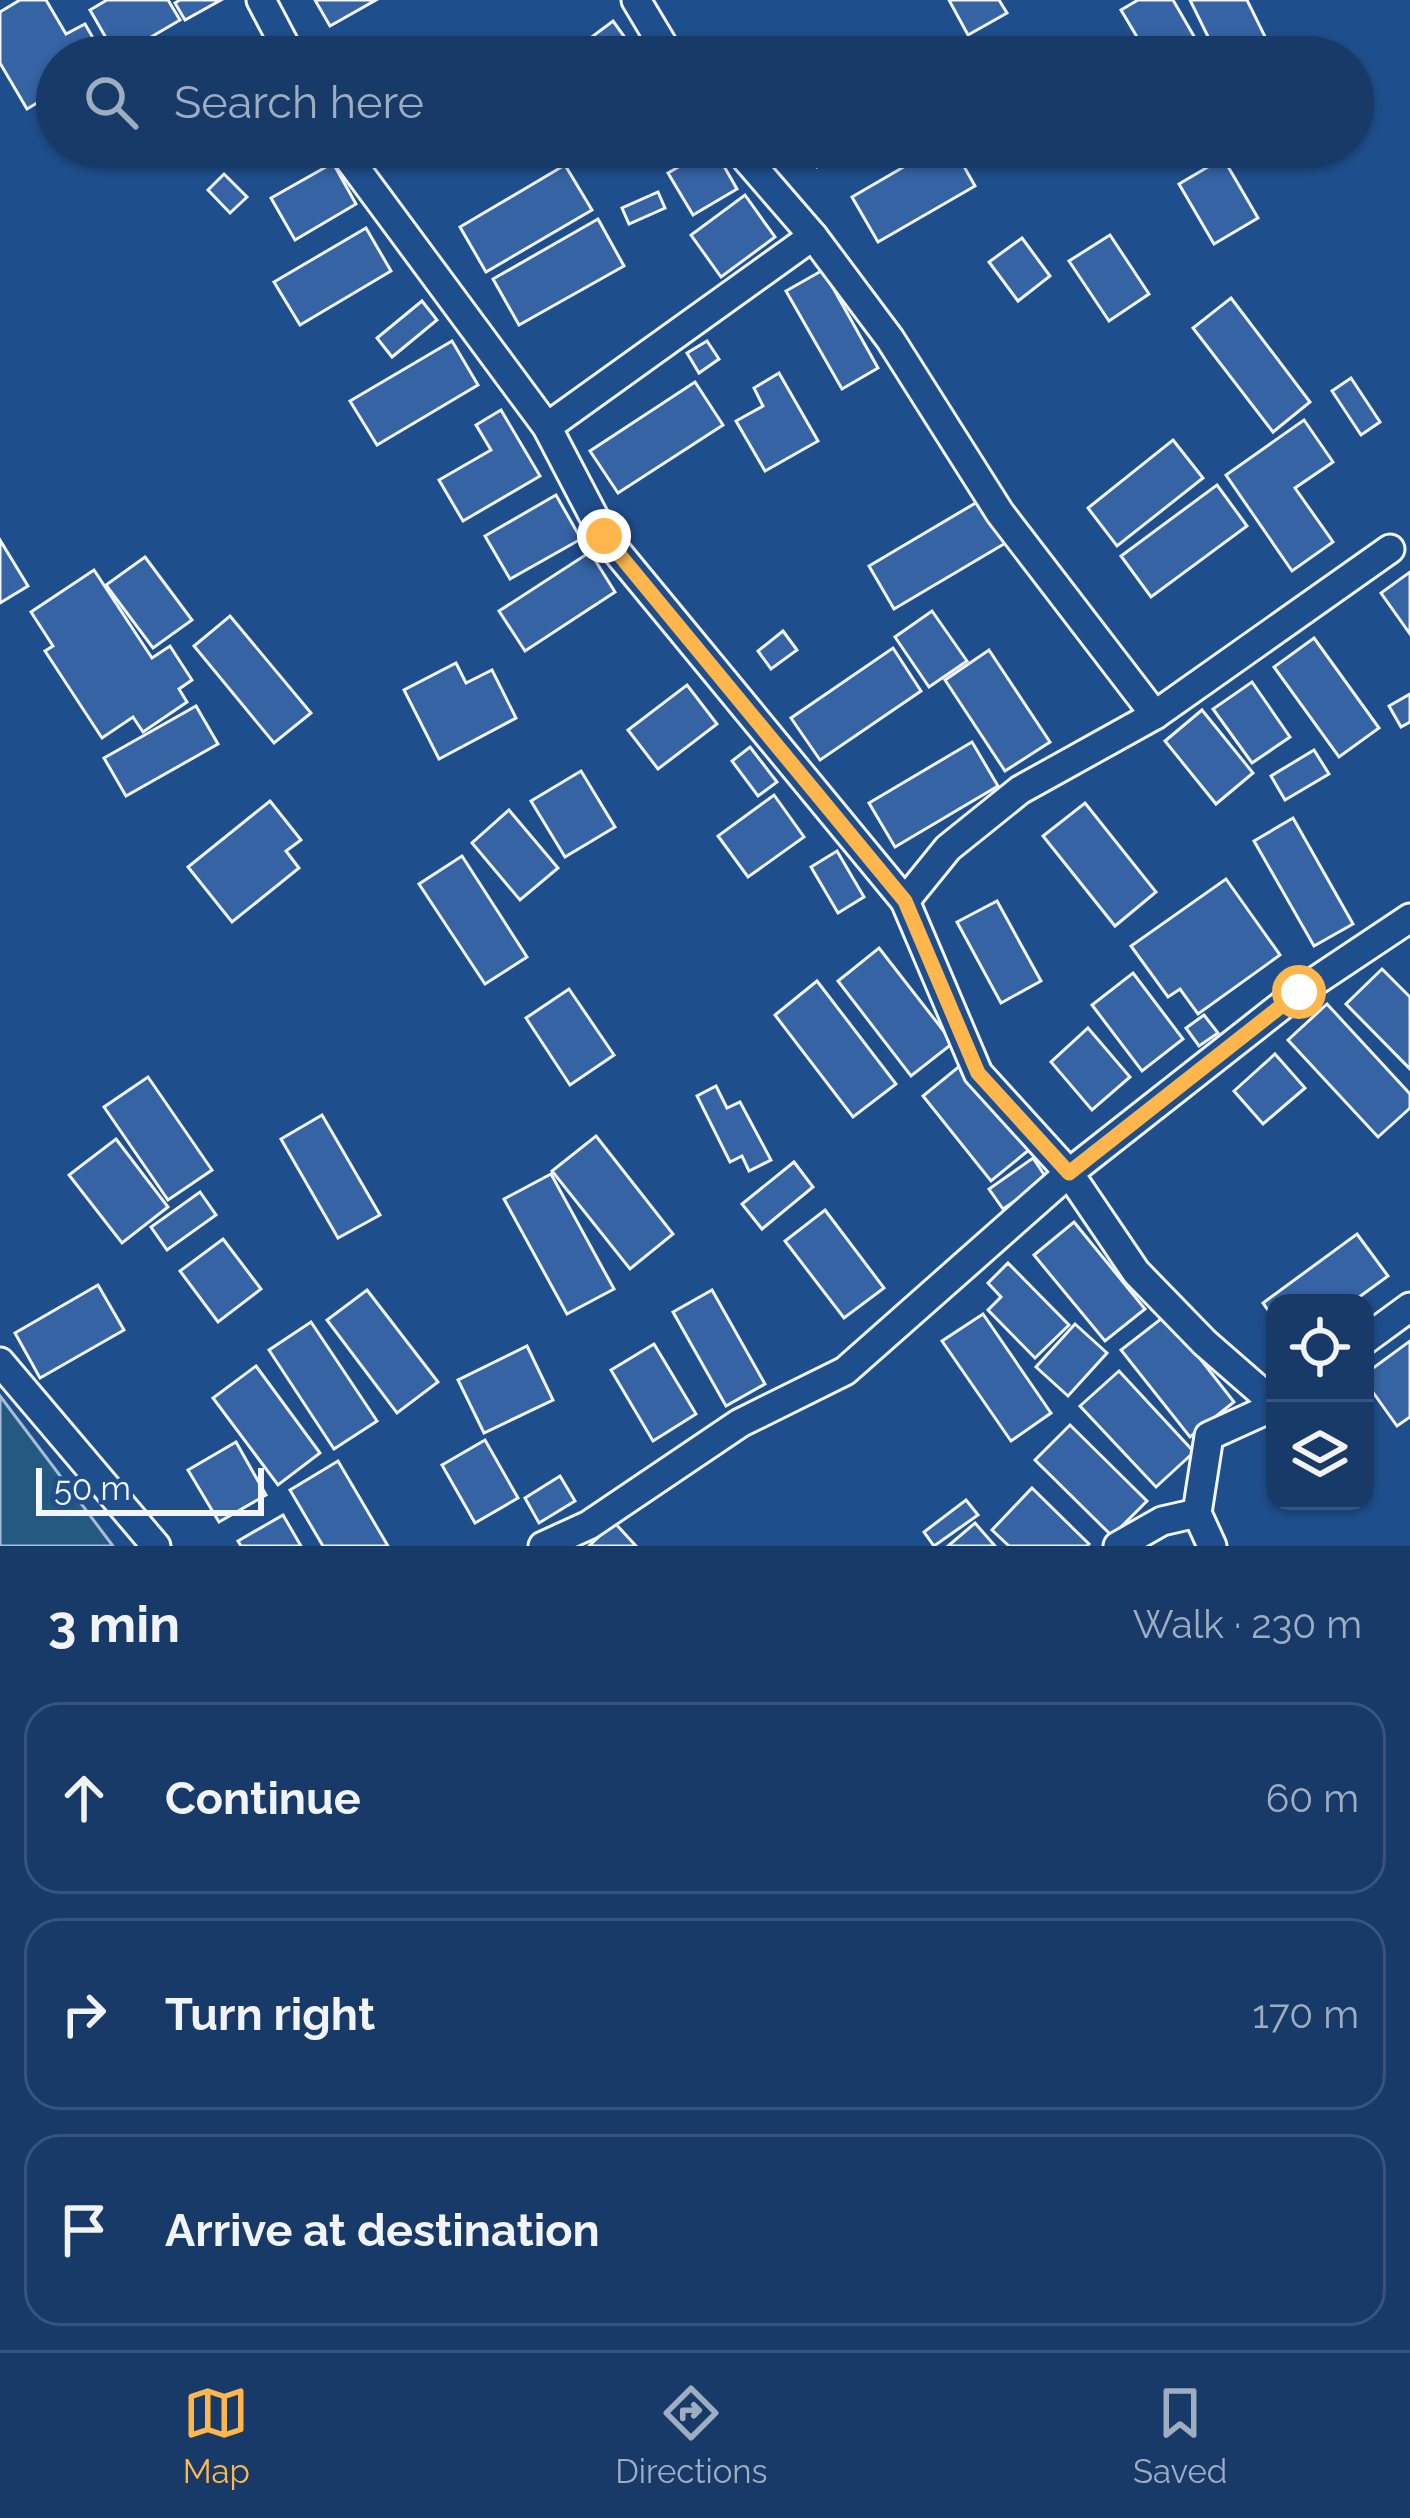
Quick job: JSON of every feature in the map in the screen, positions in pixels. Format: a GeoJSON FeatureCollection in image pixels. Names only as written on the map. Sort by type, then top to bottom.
{"type":"FeatureCollection","features":[{"type":"Feature","properties":{"kind":"street"},"geometry":{"type":"LineString","coordinates":[[261,0],[280,36]]}},
{"type":"Feature","properties":{"kind":"street"},"geometry":{"type":"LineString","coordinates":[[636,0],[657,36]]}},
{"type":"Feature","properties":{"kind":"street"},"geometry":{"type":"LineString","coordinates":[[356,168],[547,427],[604,536],[905,901],[978,1073],[1069,1173],[1136,1272],[1271,1402]]}},
{"type":"Feature","properties":{"kind":"street"},"geometry":{"type":"LineString","coordinates":[[754,168],[813,236],[890,339],[1000,513],[1155,715]]}},
{"type":"Feature","properties":{"kind":"street"},"geometry":{"type":"LineString","coordinates":[[547,427],[813,236]]}},
{"type":"Feature","properties":{"kind":"street"},"geometry":{"type":"LineString","coordinates":[[905,901],[948,848],[1020,790],[1155,715],[1390,549]]}},
{"type":"Feature","properties":{"kind":"street"},"geometry":{"type":"LineString","coordinates":[[543,1546],[589,1525],[740,1423],[845,1371],[1069,1173],[1299,992],[1410,918]]}},
{"type":"Feature","properties":{"kind":"street"},"geometry":{"type":"LineString","coordinates":[[1374,1333],[1410,1307]]}},
{"type":"Feature","properties":{"kind":"street"},"geometry":{"type":"LineString","coordinates":[[0,1362],[156,1546]]}},
{"type":"Feature","properties":{"kind":"street"},"geometry":{"type":"LineString","coordinates":[[1213,1546],[1197,1513],[1209,1436],[1266,1410]]}},
{"type":"Feature","properties":{"kind":"street"},"geometry":{"type":"LineString","coordinates":[[1118,1546],[1162,1520],[1197,1513]]}},
{"type":"Feature","properties":{"kind":"shaded area"},"geometry":{"type":"Polygon","coordinates":[[[0,1396],[113,1546],[0,1546],[0,1396]]]}},
{"type":"Feature","properties":{"kind":"building"},"geometry":{"type":"Polygon","coordinates":[[[20,0],[46,0],[66,34],[85,24],[92,36],[36,36],[36,104],[27,109],[0,63],[0,12],[20,0]]]}},
{"type":"Feature","properties":{"kind":"building"},"geometry":{"type":"Polygon","coordinates":[[[107,0],[168,0],[180,20],[153,36],[105,36],[90,10],[107,0]]]}},
{"type":"Feature","properties":{"kind":"building"},"geometry":{"type":"Polygon","coordinates":[[[221,0],[185,20],[175,3],[221,0]]]}},
{"type":"Feature","properties":{"kind":"building"},"geometry":{"type":"Polygon","coordinates":[[[315,0],[376,0],[330,26],[315,0]]]}},
{"type":"Feature","properties":{"kind":"building"},"geometry":{"type":"Polygon","coordinates":[[[949,0],[999,0],[1007,13],[968,35],[949,0]]]}},
{"type":"Feature","properties":{"kind":"building"},"geometry":{"type":"Polygon","coordinates":[[[1138,0],[1173,0],[1194,36],[1136,36],[1121,10],[1138,0]]]}},
{"type":"Feature","properties":{"kind":"building"},"geometry":{"type":"Polygon","coordinates":[[[1190,0],[1247,0],[1265,36],[1208,36],[1190,0]]]}},
{"type":"Feature","properties":{"kind":"building"},"geometry":{"type":"Polygon","coordinates":[[[613,21],[624,36],[593,36],[613,21]]]}},
{"type":"Feature","properties":{"kind":"building"},"geometry":{"type":"Polygon","coordinates":[[[324,168],[336,168],[356,204],[295,240],[271,198],[324,168]]]}},
{"type":"Feature","properties":{"kind":"building"},"geometry":{"type":"Polygon","coordinates":[[[560,168],[567,168],[592,210],[486,272],[460,227],[560,168]]]}},
{"type":"Feature","properties":{"kind":"building"},"geometry":{"type":"Polygon","coordinates":[[[677,168],[725,168],[737,189],[693,215],[668,173],[677,168]]]}},
{"type":"Feature","properties":{"kind":"building"},"geometry":{"type":"Polygon","coordinates":[[[902,168],[965,168],[975,186],[878,242],[852,197],[902,168]]]}},
{"type":"Feature","properties":{"kind":"building"},"geometry":{"type":"Polygon","coordinates":[[[1206,168],[1229,168],[1258,218],[1214,244],[1179,184],[1206,168]]]}},
{"type":"Feature","properties":{"kind":"building"},"geometry":{"type":"Polygon","coordinates":[[[224,174],[247,197],[230,213],[208,190],[224,174]]]}},
{"type":"Feature","properties":{"kind":"building"},"geometry":{"type":"Polygon","coordinates":[[[658,192],[665,208],[629,224],[622,208],[658,192]]]}},
{"type":"Feature","properties":{"kind":"building"},"geometry":{"type":"Polygon","coordinates":[[[745,195],[775,237],[721,277],[691,235],[745,195]]]}},
{"type":"Feature","properties":{"kind":"building"},"geometry":{"type":"Polygon","coordinates":[[[598,219],[624,266],[519,325],[493,279],[598,219]]]}},
{"type":"Feature","properties":{"kind":"building"},"geometry":{"type":"Polygon","coordinates":[[[366,228],[391,271],[300,325],[274,282],[366,228]]]}},
{"type":"Feature","properties":{"kind":"building"},"geometry":{"type":"Polygon","coordinates":[[[1110,235],[1149,294],[1109,321],[1069,261],[1110,235]]]}},
{"type":"Feature","properties":{"kind":"building"},"geometry":{"type":"Polygon","coordinates":[[[1022,238],[1050,276],[1018,301],[989,262],[1022,238]]]}},
{"type":"Feature","properties":{"kind":"building"},"geometry":{"type":"Polygon","coordinates":[[[823,270],[878,368],[842,389],[786,291],[823,270]]]}},
{"type":"Feature","properties":{"kind":"building"},"geometry":{"type":"Polygon","coordinates":[[[1231,298],[1310,402],[1273,432],[1193,328],[1231,298]]]}},
{"type":"Feature","properties":{"kind":"building"},"geometry":{"type":"Polygon","coordinates":[[[422,301],[437,320],[392,357],[377,338],[422,301]]]}},
{"type":"Feature","properties":{"kind":"building"},"geometry":{"type":"Polygon","coordinates":[[[452,341],[478,385],[377,445],[350,401],[452,341]]]}},
{"type":"Feature","properties":{"kind":"building"},"geometry":{"type":"Polygon","coordinates":[[[707,341],[719,359],[699,373],[687,353],[707,341]]]}},
{"type":"Feature","properties":{"kind":"building"},"geometry":{"type":"Polygon","coordinates":[[[779,373],[818,441],[765,471],[736,421],[763,406],[754,388],[779,373]]]}},
{"type":"Feature","properties":{"kind":"building"},"geometry":{"type":"Polygon","coordinates":[[[1351,378],[1380,422],[1361,435],[1332,391],[1351,378]]]}},
{"type":"Feature","properties":{"kind":"building"},"geometry":{"type":"Polygon","coordinates":[[[695,382],[723,425],[618,493],[590,451],[695,382]]]}},
{"type":"Feature","properties":{"kind":"building"},"geometry":{"type":"Polygon","coordinates":[[[501,410],[540,476],[463,521],[439,480],[491,450],[476,425],[501,410]]]}},
{"type":"Feature","properties":{"kind":"building"},"geometry":{"type":"Polygon","coordinates":[[[1304,420],[1333,462],[1295,488],[1333,542],[1292,571],[1226,475],[1304,420]]]}},
{"type":"Feature","properties":{"kind":"building"},"geometry":{"type":"Polygon","coordinates":[[[1173,440],[1203,478],[1117,546],[1088,508],[1173,440]]]}},
{"type":"Feature","properties":{"kind":"building"},"geometry":{"type":"Polygon","coordinates":[[[1217,485],[1247,526],[1151,597],[1121,556],[1217,485]]]}},
{"type":"Feature","properties":{"kind":"building"},"geometry":{"type":"Polygon","coordinates":[[[556,495],[581,539],[510,579],[485,536],[556,495]]]}},
{"type":"Feature","properties":{"kind":"building"},"geometry":{"type":"Polygon","coordinates":[[[984,498],[1009,541],[894,609],[869,566],[984,498]]]}},
{"type":"Feature","properties":{"kind":"building"},"geometry":{"type":"Polygon","coordinates":[[[0,540],[28,586],[0,603],[0,540]]]}},
{"type":"Feature","properties":{"kind":"building"},"geometry":{"type":"Polygon","coordinates":[[[590,552],[615,592],[525,651],[499,611],[590,552]]]}},
{"type":"Feature","properties":{"kind":"building"},"geometry":{"type":"Polygon","coordinates":[[[145,557],[192,620],[153,648],[106,585],[145,557]]]}},
{"type":"Feature","properties":{"kind":"building"},"geometry":{"type":"Polygon","coordinates":[[[94,570],[152,658],[170,646],[192,680],[179,689],[187,702],[143,732],[133,717],[102,738],[45,651],[53,646],[31,612],[94,570]]]}},
{"type":"Feature","properties":{"kind":"building"},"geometry":{"type":"Polygon","coordinates":[[[1410,572],[1410,634],[1381,593],[1410,572]]]}},
{"type":"Feature","properties":{"kind":"building"},"geometry":{"type":"Polygon","coordinates":[[[932,611],[967,661],[929,687],[895,637],[932,611]]]}},
{"type":"Feature","properties":{"kind":"building"},"geometry":{"type":"Polygon","coordinates":[[[230,616],[311,713],[274,743],[194,646],[230,616]]]}},
{"type":"Feature","properties":{"kind":"building"},"geometry":{"type":"Polygon","coordinates":[[[783,631],[797,650],[771,669],[758,651],[783,631]]]}},
{"type":"Feature","properties":{"kind":"building"},"geometry":{"type":"Polygon","coordinates":[[[1314,638],[1379,728],[1339,757],[1274,667],[1314,638]]]}},
{"type":"Feature","properties":{"kind":"building"},"geometry":{"type":"Polygon","coordinates":[[[893,648],[921,691],[820,760],[791,718],[893,648]]]}},
{"type":"Feature","properties":{"kind":"building"},"geometry":{"type":"Polygon","coordinates":[[[989,650],[1050,742],[1005,771],[945,680],[989,650]]]}},
{"type":"Feature","properties":{"kind":"building"},"geometry":{"type":"Polygon","coordinates":[[[456,663],[466,683],[492,670],[516,718],[439,759],[404,690],[456,663]]]}},
{"type":"Feature","properties":{"kind":"building"},"geometry":{"type":"Polygon","coordinates":[[[1252,682],[1290,737],[1252,763],[1213,709],[1252,682]]]}},
{"type":"Feature","properties":{"kind":"building"},"geometry":{"type":"Polygon","coordinates":[[[687,685],[717,724],[658,769],[628,730],[687,685]]]}},
{"type":"Feature","properties":{"kind":"building"},"geometry":{"type":"Polygon","coordinates":[[[1410,694],[1410,722],[1401,727],[1389,706],[1410,694]]]}},
{"type":"Feature","properties":{"kind":"building"},"geometry":{"type":"Polygon","coordinates":[[[196,706],[218,744],[126,796],[104,758],[196,706]]]}},
{"type":"Feature","properties":{"kind":"building"},"geometry":{"type":"Polygon","coordinates":[[[1202,710],[1253,773],[1216,804],[1165,741],[1202,710]]]}},
{"type":"Feature","properties":{"kind":"building"},"geometry":{"type":"Polygon","coordinates":[[[972,742],[998,786],[895,847],[869,803],[972,742]]]}},
{"type":"Feature","properties":{"kind":"building"},"geometry":{"type":"Polygon","coordinates":[[[750,747],[777,782],[758,796],[732,761],[750,747]]]}},
{"type":"Feature","properties":{"kind":"building"},"geometry":{"type":"Polygon","coordinates":[[[1314,750],[1329,774],[1285,800],[1271,776],[1314,750]]]}},
{"type":"Feature","properties":{"kind":"building"},"geometry":{"type":"Polygon","coordinates":[[[581,771],[615,827],[565,857],[531,801],[581,771]]]}},
{"type":"Feature","properties":{"kind":"building"},"geometry":{"type":"Polygon","coordinates":[[[774,795],[804,837],[748,877],[718,836],[774,795]]]}},
{"type":"Feature","properties":{"kind":"building"},"geometry":{"type":"Polygon","coordinates":[[[270,801],[301,840],[286,851],[299,868],[232,922],[188,867],[270,801]]]}},
{"type":"Feature","properties":{"kind":"building"},"geometry":{"type":"Polygon","coordinates":[[[1085,803],[1156,892],[1115,926],[1043,836],[1085,803]]]}},
{"type":"Feature","properties":{"kind":"building"},"geometry":{"type":"Polygon","coordinates":[[[509,810],[558,868],[520,900],[472,843],[509,810]]]}},
{"type":"Feature","properties":{"kind":"building"},"geometry":{"type":"Polygon","coordinates":[[[1293,818],[1353,924],[1314,946],[1254,841],[1293,818]]]}},
{"type":"Feature","properties":{"kind":"building"},"geometry":{"type":"Polygon","coordinates":[[[837,851],[864,897],[838,913],[811,867],[837,851]]]}},
{"type":"Feature","properties":{"kind":"building"},"geometry":{"type":"Polygon","coordinates":[[[462,856],[527,957],[485,984],[419,884],[462,856]]]}},
{"type":"Feature","properties":{"kind":"building"},"geometry":{"type":"Polygon","coordinates":[[[1226,879],[1280,955],[1198,1014],[1180,989],[1168,997],[1131,946],[1226,879]]]}},
{"type":"Feature","properties":{"kind":"building"},"geometry":{"type":"Polygon","coordinates":[[[997,901],[1041,981],[1001,1003],[957,922],[997,901]]]}},
{"type":"Feature","properties":{"kind":"building"},"geometry":{"type":"Polygon","coordinates":[[[879,948],[953,1043],[911,1076],[838,981],[879,948]]]}},
{"type":"Feature","properties":{"kind":"building"},"geometry":{"type":"Polygon","coordinates":[[[1382,969],[1410,997],[1410,1069],[1346,1004],[1382,969]]]}},
{"type":"Feature","properties":{"kind":"building"},"geometry":{"type":"Polygon","coordinates":[[[1133,973],[1183,1039],[1142,1071],[1092,1005],[1133,973]]]}},
{"type":"Feature","properties":{"kind":"building"},"geometry":{"type":"Polygon","coordinates":[[[817,981],[896,1084],[853,1117],[775,1015],[817,981]]]}},
{"type":"Feature","properties":{"kind":"building"},"geometry":{"type":"Polygon","coordinates":[[[569,989],[614,1055],[570,1085],[526,1018],[569,989]]]}},
{"type":"Feature","properties":{"kind":"building"},"geometry":{"type":"Polygon","coordinates":[[[1327,1004],[1410,1094],[1410,1108],[1378,1137],[1288,1040],[1327,1004]]]}},
{"type":"Feature","properties":{"kind":"building"},"geometry":{"type":"Polygon","coordinates":[[[1204,1015],[1218,1033],[1199,1046],[1186,1028],[1204,1015]]]}},
{"type":"Feature","properties":{"kind":"building"},"geometry":{"type":"Polygon","coordinates":[[[1088,1028],[1130,1077],[1092,1110],[1051,1062],[1088,1028]]]}},
{"type":"Feature","properties":{"kind":"building"},"geometry":{"type":"Polygon","coordinates":[[[1275,1054],[1305,1088],[1263,1124],[1234,1091],[1275,1054]]]}},
{"type":"Feature","properties":{"kind":"building"},"geometry":{"type":"Polygon","coordinates":[[[967,1060],[1035,1145],[991,1181],[923,1096],[967,1060]]]}},
{"type":"Feature","properties":{"kind":"building"},"geometry":{"type":"Polygon","coordinates":[[[148,1077],[212,1170],[168,1200],[104,1107],[148,1077]]]}},
{"type":"Feature","properties":{"kind":"building"},"geometry":{"type":"Polygon","coordinates":[[[716,1086],[727,1108],[740,1102],[771,1160],[749,1171],[742,1156],[730,1162],[697,1096],[716,1086]]]}},
{"type":"Feature","properties":{"kind":"building"},"geometry":{"type":"Polygon","coordinates":[[[322,1115],[380,1215],[338,1238],[281,1139],[322,1115]]]}},
{"type":"Feature","properties":{"kind":"building"},"geometry":{"type":"Polygon","coordinates":[[[596,1136],[673,1234],[630,1269],[552,1171],[596,1136]]]}},
{"type":"Feature","properties":{"kind":"building"},"geometry":{"type":"Polygon","coordinates":[[[116,1139],[168,1207],[122,1243],[69,1175],[116,1139]]]}},
{"type":"Feature","properties":{"kind":"building"},"geometry":{"type":"Polygon","coordinates":[[[1033,1158],[1047,1179],[1003,1209],[989,1189],[1033,1158]]]}},
{"type":"Feature","properties":{"kind":"building"},"geometry":{"type":"Polygon","coordinates":[[[794,1162],[813,1187],[762,1229],[742,1204],[794,1162]]]}},
{"type":"Feature","properties":{"kind":"building"},"geometry":{"type":"Polygon","coordinates":[[[551,1174],[614,1289],[567,1314],[504,1199],[551,1174]]]}},
{"type":"Feature","properties":{"kind":"building"},"geometry":{"type":"Polygon","coordinates":[[[200,1192],[216,1215],[167,1250],[151,1227],[200,1192]]]}},
{"type":"Feature","properties":{"kind":"building"},"geometry":{"type":"Polygon","coordinates":[[[825,1210],[884,1288],[844,1318],[785,1241],[825,1210]]]}},
{"type":"Feature","properties":{"kind":"building"},"geometry":{"type":"Polygon","coordinates":[[[1074,1222],[1145,1309],[1105,1341],[1034,1255],[1074,1222]]]}},
{"type":"Feature","properties":{"kind":"building"},"geometry":{"type":"Polygon","coordinates":[[[1357,1234],[1388,1276],[1363,1294],[1275,1294],[1357,1234]]]}},
{"type":"Feature","properties":{"kind":"building"},"geometry":{"type":"Polygon","coordinates":[[[223,1239],[261,1289],[218,1322],[180,1271],[223,1239]]]}},
{"type":"Feature","properties":{"kind":"building"},"geometry":{"type":"Polygon","coordinates":[[[1008,1263],[1069,1325],[1035,1358],[988,1310],[1001,1297],[988,1283],[1008,1263]]]}},
{"type":"Feature","properties":{"kind":"building"},"geometry":{"type":"Polygon","coordinates":[[[98,1285],[124,1330],[40,1378],[15,1333],[98,1285]]]}},
{"type":"Feature","properties":{"kind":"building"},"geometry":{"type":"Polygon","coordinates":[[[367,1290],[438,1382],[397,1413],[327,1320],[367,1290]]]}},
{"type":"Feature","properties":{"kind":"building"},"geometry":{"type":"Polygon","coordinates":[[[712,1290],[765,1384],[726,1406],[673,1312],[712,1290]]]}},
{"type":"Feature","properties":{"kind":"building"},"geometry":{"type":"Polygon","coordinates":[[[983,1314],[1051,1413],[1011,1441],[942,1341],[983,1314]]]}},
{"type":"Feature","properties":{"kind":"building"},"geometry":{"type":"Polygon","coordinates":[[[1166,1315],[1234,1402],[1190,1437],[1121,1350],[1166,1315]]]}},
{"type":"Feature","properties":{"kind":"building"},"geometry":{"type":"Polygon","coordinates":[[[311,1322],[377,1421],[334,1449],[269,1350],[311,1322]]]}},
{"type":"Feature","properties":{"kind":"building"},"geometry":{"type":"Polygon","coordinates":[[[1075,1324],[1107,1353],[1068,1396],[1036,1367],[1075,1324]]]}},
{"type":"Feature","properties":{"kind":"building"},"geometry":{"type":"Polygon","coordinates":[[[1410,1341],[1410,1417],[1397,1426],[1374,1394],[1374,1367],[1410,1341]]]}},
{"type":"Feature","properties":{"kind":"building"},"geometry":{"type":"Polygon","coordinates":[[[654,1344],[696,1414],[653,1441],[611,1370],[654,1344]]]}},
{"type":"Feature","properties":{"kind":"building"},"geometry":{"type":"Polygon","coordinates":[[[527,1346],[553,1400],[484,1433],[458,1380],[527,1346]]]}},
{"type":"Feature","properties":{"kind":"building"},"geometry":{"type":"Polygon","coordinates":[[[256,1366],[320,1453],[278,1485],[213,1398],[256,1366]]]}},
{"type":"Feature","properties":{"kind":"building"},"geometry":{"type":"Polygon","coordinates":[[[1119,1371],[1194,1452],[1156,1487],[1080,1406],[1119,1371]]]}},
{"type":"Feature","properties":{"kind":"building"},"geometry":{"type":"Polygon","coordinates":[[[1070,1425],[1147,1501],[1112,1536],[1035,1460],[1070,1425]]]}},
{"type":"Feature","properties":{"kind":"building"},"geometry":{"type":"Polygon","coordinates":[[[485,1440],[518,1498],[475,1523],[442,1465],[485,1440]]]}},
{"type":"Feature","properties":{"kind":"building"},"geometry":{"type":"Polygon","coordinates":[[[236,1442],[266,1495],[219,1522],[188,1470],[236,1442]]]}},
{"type":"Feature","properties":{"kind":"building"},"geometry":{"type":"Polygon","coordinates":[[[338,1461],[388,1546],[323,1546],[290,1490],[338,1461]]]}},
{"type":"Feature","properties":{"kind":"building"},"geometry":{"type":"Polygon","coordinates":[[[560,1476],[575,1501],[539,1523],[525,1498],[560,1476]]]}},
{"type":"Feature","properties":{"kind":"building"},"geometry":{"type":"Polygon","coordinates":[[[1032,1488],[1087,1546],[1009,1546],[992,1530],[1032,1488]]]}},
{"type":"Feature","properties":{"kind":"building"},"geometry":{"type":"Polygon","coordinates":[[[966,1500],[978,1515],[934,1546],[924,1532],[966,1500]]]}},
{"type":"Feature","properties":{"kind":"building"},"geometry":{"type":"Polygon","coordinates":[[[283,1515],[301,1546],[241,1546],[238,1541],[283,1515]]]}},
{"type":"Feature","properties":{"kind":"building"},"geometry":{"type":"Polygon","coordinates":[[[614,1522],[636,1546],[589,1546],[614,1522]]]}},
{"type":"Feature","properties":{"kind":"building"},"geometry":{"type":"Polygon","coordinates":[[[975,1523],[995,1546],[948,1546],[975,1523]]]}},
{"type":"Feature","properties":{"kind":"route"},"geometry":{"type":"LineString","coordinates":[[604,536],[905,901],[978,1073],[1069,1173],[1299,992]]}}]}
